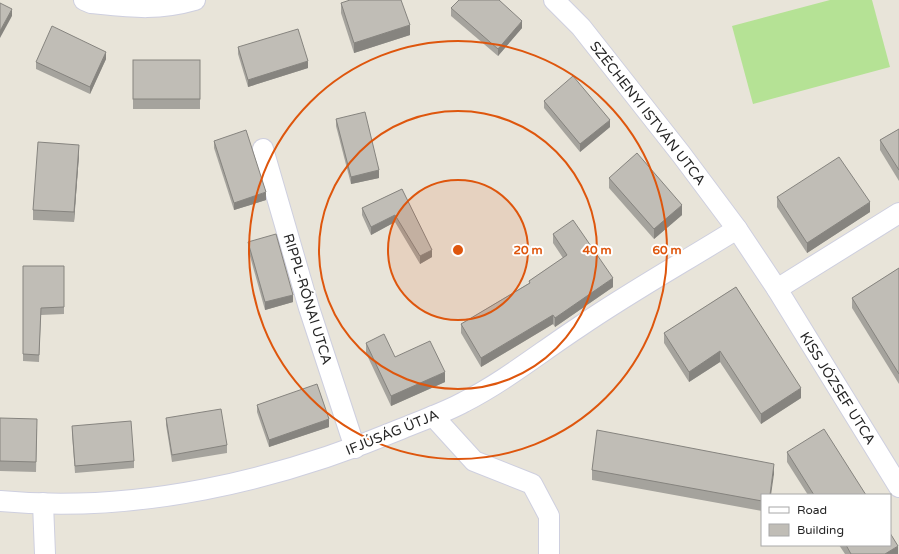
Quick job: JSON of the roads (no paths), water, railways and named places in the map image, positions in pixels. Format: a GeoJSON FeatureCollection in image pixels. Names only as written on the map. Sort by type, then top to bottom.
{"type":"FeatureCollection","features":[{"type":"Feature","properties":{"kind":"street"},"geometry":{"type":"LineString","coordinates":[[84,0],[91,3],[134,8],[172,7],[195,0]]}},
{"type":"Feature","properties":{"kind":"street","name":"SZÉCHENYI ISTVÁN UTCA"},"geometry":{"type":"LineString","coordinates":[[554,0],[581,27],[682,154],[737,229],[777,289]]}},
{"type":"Feature","properties":{"kind":"street","name":"RIPPL-RÓNAI UTCA"},"geometry":{"type":"LineString","coordinates":[[263,149],[309,308],[355,448]]}},
{"type":"Feature","properties":{"kind":"street"},"geometry":{"type":"LineString","coordinates":[[777,289],[899,213]]}},
{"type":"Feature","properties":{"kind":"street","name":"IFJÚSÁG ÚTJA"},"geometry":{"type":"LineString","coordinates":[[0,501],[72,504],[138,499],[208,489],[279,471],[355,448],[464,403],[508,377],[580,326],[737,229]]}},
{"type":"Feature","properties":{"kind":"street","name":"KISS JÓZSEF UTCA"},"geometry":{"type":"LineString","coordinates":[[777,289],[899,487]]}},
{"type":"Feature","properties":{"kind":"street"},"geometry":{"type":"LineString","coordinates":[[433,416],[474,461],[532,484],[549,516],[549,554]]}},
{"type":"Feature","properties":{"kind":"street"},"geometry":{"type":"LineString","coordinates":[[42,503],[46,554]]}}]}
